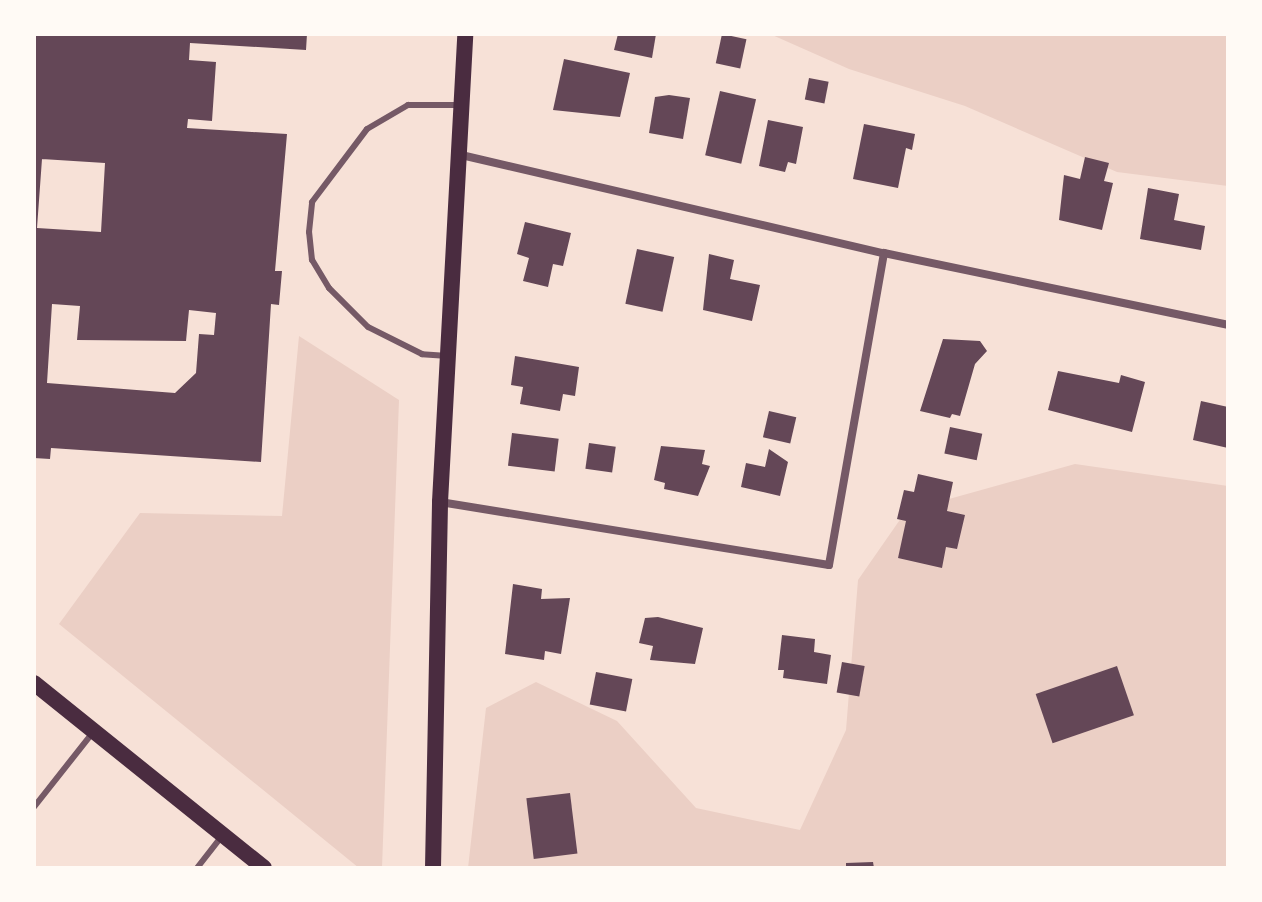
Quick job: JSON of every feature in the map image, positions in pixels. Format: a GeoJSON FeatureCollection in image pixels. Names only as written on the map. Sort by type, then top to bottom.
{"type":"FeatureCollection","features":[{"type":"Feature","properties":{"kind":"main road"},"geometry":{"type":"LineString","coordinates":[[433,868],[440,502],[465,34]]}},
{"type":"Feature","properties":{"kind":"main road"},"geometry":{"type":"LineString","coordinates":[[34,683],[264,868]]}},
{"type":"Feature","properties":{"kind":"street"},"geometry":{"type":"LineString","coordinates":[[457,154],[884,253],[1228,325]]}},
{"type":"Feature","properties":{"kind":"street"},"geometry":{"type":"LineString","coordinates":[[440,502],[829,565],[884,253]]}},
{"type":"Feature","properties":{"kind":"lane"},"geometry":{"type":"LineString","coordinates":[[448,356],[422,354],[368,327],[329,288],[312,260],[309,232],[312,202],[367,129],[408,105],[460,105]]}},
{"type":"Feature","properties":{"kind":"lane"},"geometry":{"type":"LineString","coordinates":[[34,807],[94,731]]}},
{"type":"Feature","properties":{"kind":"lane"},"geometry":{"type":"LineString","coordinates":[[197,868],[223,835]]}},
{"type":"Feature","properties":{"kind":"shaded area"},"geometry":{"type":"Polygon","coordinates":[[[770,34],[1228,34],[1228,186],[1117,172],[965,106],[849,69],[770,34]]]}},
{"type":"Feature","properties":{"kind":"shaded area"},"geometry":{"type":"Polygon","coordinates":[[[299,336],[399,400],[382,868],[359,868],[59,624],[140,513],[282,516],[299,336]]]}},
{"type":"Feature","properties":{"kind":"shaded area"},"geometry":{"type":"Polygon","coordinates":[[[1075,464],[1228,486],[1228,868],[468,868],[486,708],[536,682],[617,721],[696,808],[800,830],[846,730],[858,580],[906,511],[1075,464]]]}},
{"type":"Feature","properties":{"kind":"building"},"geometry":{"type":"Polygon","coordinates":[[[34,34],[307,34],[306,50],[190,43],[189,60],[216,62],[212,121],[188,119],[187,128],[287,134],[275,271],[282,271],[279,305],[271,304],[261,462],[51,448],[50,459],[34,458],[34,34]],[[42,159],[37,228],[101,232],[105,163],[42,159]],[[52,304],[47,383],[175,393],[196,373],[199,334],[214,335],[216,313],[189,310],[186,341],[77,340],[80,306],[52,304]]]}},
{"type":"Feature","properties":{"kind":"building"},"geometry":{"type":"Polygon","coordinates":[[[618,34],[656,34],[652,58],[614,50],[618,34]]]}},
{"type":"Feature","properties":{"kind":"building"},"geometry":{"type":"Polygon","coordinates":[[[722,34],[746,39],[740,69],[716,63],[722,34]]]}},
{"type":"Feature","properties":{"kind":"building"},"geometry":{"type":"Polygon","coordinates":[[[564,59],[630,73],[620,117],[553,110],[564,59]]]}},
{"type":"Feature","properties":{"kind":"building"},"geometry":{"type":"Polygon","coordinates":[[[809,78],[829,82],[824,103],[805,100],[809,78]]]}},
{"type":"Feature","properties":{"kind":"building"},"geometry":{"type":"Polygon","coordinates":[[[720,91],[756,99],[741,164],[705,155],[720,91]]]}},
{"type":"Feature","properties":{"kind":"building"},"geometry":{"type":"Polygon","coordinates":[[[655,97],[690,98],[683,139],[649,133],[655,97]]]}},
{"type":"Feature","properties":{"kind":"building"},"geometry":{"type":"Polygon","coordinates":[[[768,120],[803,127],[796,164],[788,162],[785,172],[759,166],[768,120]]]}},
{"type":"Feature","properties":{"kind":"building"},"geometry":{"type":"Polygon","coordinates":[[[864,124],[915,134],[912,150],[906,148],[898,188],[853,179],[864,124]]]}},
{"type":"Feature","properties":{"kind":"building"},"geometry":{"type":"Polygon","coordinates":[[[1085,157],[1109,163],[1104,181],[1113,183],[1102,230],[1059,220],[1064,175],[1080,179],[1085,157]]]}},
{"type":"Feature","properties":{"kind":"building"},"geometry":{"type":"Polygon","coordinates":[[[1148,188],[1179,194],[1174,220],[1205,226],[1201,250],[1140,239],[1148,188]]]}},
{"type":"Feature","properties":{"kind":"building"},"geometry":{"type":"Polygon","coordinates":[[[525,222],[571,233],[563,266],[553,264],[548,287],[523,281],[529,258],[517,254],[525,222]]]}},
{"type":"Feature","properties":{"kind":"building"},"geometry":{"type":"Polygon","coordinates":[[[637,249],[674,257],[663,312],[625,304],[637,249]]]}},
{"type":"Feature","properties":{"kind":"building"},"geometry":{"type":"Polygon","coordinates":[[[709,254],[734,260],[730,279],[760,285],[752,321],[703,310],[709,254]]]}},
{"type":"Feature","properties":{"kind":"building"},"geometry":{"type":"Polygon","coordinates":[[[943,339],[980,341],[987,351],[975,364],[960,416],[952,414],[950,418],[920,411],[943,339]]]}},
{"type":"Feature","properties":{"kind":"building"},"geometry":{"type":"Polygon","coordinates":[[[515,356],[579,367],[575,396],[563,394],[560,411],[520,404],[523,387],[511,385],[515,356]]]}},
{"type":"Feature","properties":{"kind":"building"},"geometry":{"type":"Polygon","coordinates":[[[1058,371],[1119,383],[1121,375],[1145,382],[1132,432],[1048,410],[1058,371]]]}},
{"type":"Feature","properties":{"kind":"building"},"geometry":{"type":"Polygon","coordinates":[[[1201,401],[1228,407],[1228,448],[1193,440],[1201,401]]]}},
{"type":"Feature","properties":{"kind":"building"},"geometry":{"type":"Polygon","coordinates":[[[769,411],[796,417],[790,444],[763,437],[769,411]]]}},
{"type":"Feature","properties":{"kind":"building"},"geometry":{"type":"Polygon","coordinates":[[[950,427],[982,434],[977,460],[944,453],[950,427]]]}},
{"type":"Feature","properties":{"kind":"building"},"geometry":{"type":"Polygon","coordinates":[[[512,433],[559,439],[555,471],[508,466],[512,433]]]}},
{"type":"Feature","properties":{"kind":"building"},"geometry":{"type":"Polygon","coordinates":[[[589,443],[616,447],[612,473],[585,469],[589,443]]]}},
{"type":"Feature","properties":{"kind":"building"},"geometry":{"type":"Polygon","coordinates":[[[661,446],[705,450],[702,464],[710,466],[698,496],[664,489],[665,483],[654,480],[661,446]]]}},
{"type":"Feature","properties":{"kind":"building"},"geometry":{"type":"Polygon","coordinates":[[[769,449],[788,462],[780,496],[741,487],[746,463],[765,467],[769,449]]]}},
{"type":"Feature","properties":{"kind":"building"},"geometry":{"type":"Polygon","coordinates":[[[918,474],[953,482],[947,511],[965,515],[957,549],[946,547],[942,568],[898,558],[906,521],[897,519],[904,490],[914,492],[918,474]]]}},
{"type":"Feature","properties":{"kind":"building"},"geometry":{"type":"Polygon","coordinates":[[[513,584],[542,589],[541,599],[570,598],[561,654],[545,651],[544,660],[505,654],[513,584]]]}},
{"type":"Feature","properties":{"kind":"building"},"geometry":{"type":"Polygon","coordinates":[[[658,617],[703,628],[695,664],[650,660],[653,646],[639,643],[645,618],[658,617]]]}},
{"type":"Feature","properties":{"kind":"building"},"geometry":{"type":"Polygon","coordinates":[[[782,635],[815,639],[814,652],[831,655],[827,684],[783,678],[784,670],[778,670],[782,635]]]}},
{"type":"Feature","properties":{"kind":"building"},"geometry":{"type":"Polygon","coordinates":[[[842,662],[865,666],[859,697],[837,693],[842,662]]]}},
{"type":"Feature","properties":{"kind":"building"},"geometry":{"type":"Polygon","coordinates":[[[1117,666],[1134,715],[1053,743],[1036,694],[1117,666]]]}},
{"type":"Feature","properties":{"kind":"building"},"geometry":{"type":"Polygon","coordinates":[[[596,672],[632,679],[626,711],[590,704],[596,672]]]}},
{"type":"Feature","properties":{"kind":"building"},"geometry":{"type":"Polygon","coordinates":[[[570,793],[577,854],[534,859],[526,798],[570,793]]]}},
{"type":"Feature","properties":{"kind":"building"},"geometry":{"type":"Polygon","coordinates":[[[873,862],[874,868],[846,868],[846,863],[873,862]]]}}]}
